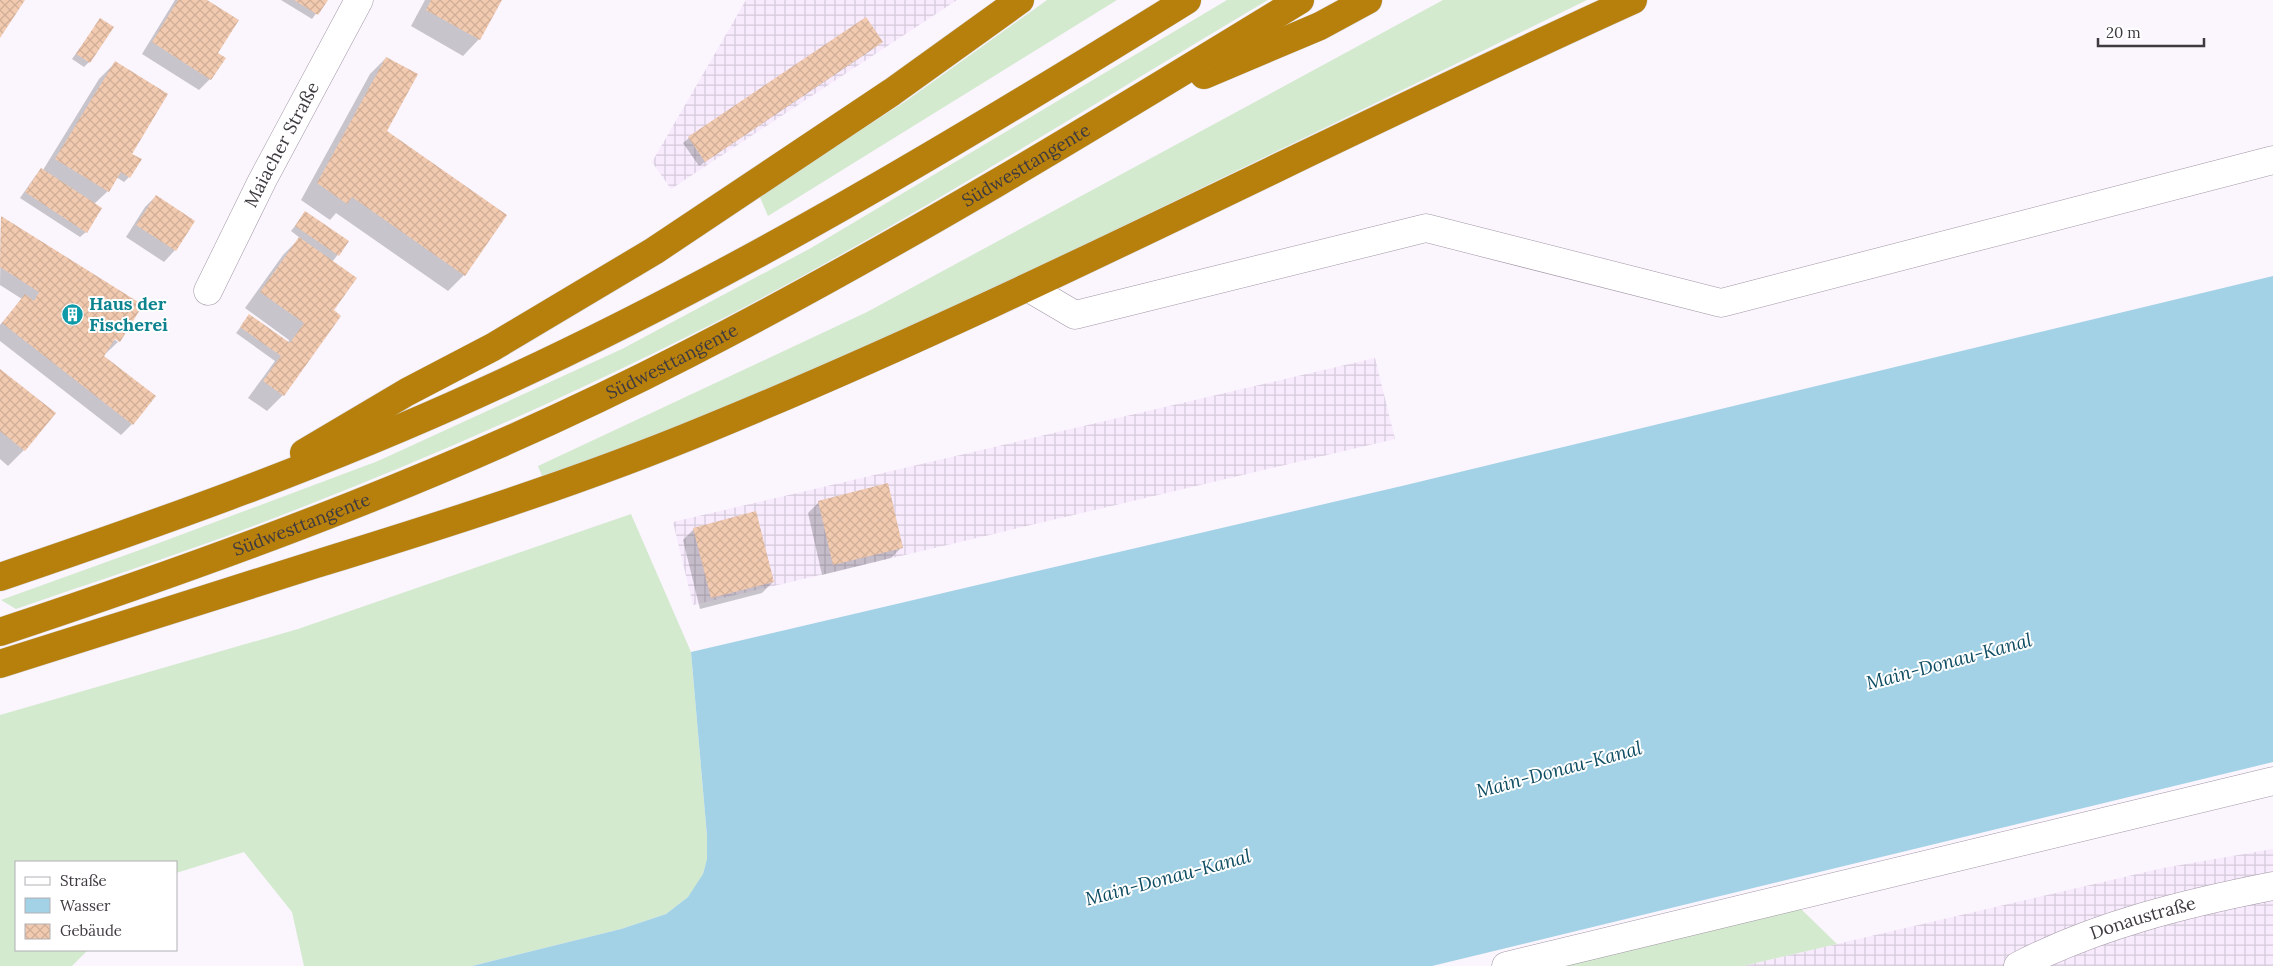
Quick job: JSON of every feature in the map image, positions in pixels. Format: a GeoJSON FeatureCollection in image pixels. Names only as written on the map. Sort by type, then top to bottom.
{"type":"FeatureCollection","features":[{"type":"Feature","properties":{"kind":"highway"},"geometry":{"type":"LineString","coordinates":[[229,498],[406,392],[501,342],[654,251],[892,92],[1020,0]]}},
{"type":"Feature","properties":{"kind":"highway"},"geometry":{"type":"LineString","coordinates":[[0,578],[229,498],[420,420],[642,315],[884,182],[1187,0]]}},
{"type":"Feature","properties":{"kind":"highway","name":"Südwesttangente"},"geometry":{"type":"LineString","coordinates":[[0,632],[189,569],[420,479],[561,415],[686,355],[806,292],[986,190],[1300,0]]}},
{"type":"Feature","properties":{"kind":"highway"},"geometry":{"type":"LineString","coordinates":[[1126,107],[1320,26],[1368,0]]}},
{"type":"Feature","properties":{"kind":"highway"},"geometry":{"type":"LineString","coordinates":[[0,664],[438,526],[609,468],[707,430],[1029,288],[1632,0]]}},
{"type":"Feature","properties":{"kind":"street","name":"Maiacher Straße"},"geometry":{"type":"LineString","coordinates":[[208,292],[262,181],[359,0]]}},
{"type":"Feature","properties":{"kind":"street"},"geometry":{"type":"LineString","coordinates":[[1029,288],[1075,315],[1426,228],[1721,303],[2273,160]]}},
{"type":"Feature","properties":{"kind":"street"},"geometry":{"type":"LineString","coordinates":[[1506,966],[2273,781]]}},
{"type":"Feature","properties":{"kind":"street","name":"Donaustraße"},"geometry":{"type":"LineString","coordinates":[[2018,966],[2062,946],[2175,908],[2273,886]]}},
{"type":"Feature","properties":{"kind":"shaded area"},"geometry":{"type":"Polygon","coordinates":[[[746,0],[957,0],[671,189],[652,162],[746,0]]]}},
{"type":"Feature","properties":{"kind":"shaded area"},"geometry":{"type":"Polygon","coordinates":[[[1375,358],[1395,439],[693,605],[673,522],[1375,358]]]}},
{"type":"Feature","properties":{"kind":"shaded area"},"geometry":{"type":"Polygon","coordinates":[[[2273,849],[2273,966],[1743,966],[2163,868],[2273,849]]]}},
{"type":"Feature","properties":{"kind":"green space"},"geometry":{"type":"Polygon","coordinates":[[[1047,0],[1117,0],[768,216],[759,195],[906,101],[1047,0]]]}},
{"type":"Feature","properties":{"kind":"green space"},"geometry":{"type":"Polygon","coordinates":[[[1227,0],[1268,0],[888,228],[733,313],[654,353],[453,445],[351,488],[248,528],[16,609],[1,600],[378,461],[622,349],[811,248],[1227,0]]]}},
{"type":"Feature","properties":{"kind":"green space"},"geometry":{"type":"Polygon","coordinates":[[[1443,0],[1587,0],[941,315],[746,399],[625,448],[542,476],[538,466],[867,312],[1443,0]]]}},
{"type":"Feature","properties":{"kind":"green space"},"geometry":{"type":"Polygon","coordinates":[[[631,514],[691,652],[707,836],[707,859],[703,874],[696,886],[688,897],[666,914],[621,929],[472,966],[304,966],[292,912],[244,852],[178,872],[178,861],[15,861],[15,951],[87,951],[72,966],[0,966],[0,715],[298,629],[631,514]]]}},
{"type":"Feature","properties":{"kind":"green space"},"geometry":{"type":"Polygon","coordinates":[[[1800,908],[1837,944],[1743,966],[1558,966],[1800,908]]]}},
{"type":"Feature","properties":{"kind":"water","name":"Main-Donau-Kanal"},"geometry":{"type":"Polygon","coordinates":[[[2273,276],[2273,762],[1432,966],[472,966],[621,929],[666,914],[688,897],[703,874],[707,859],[707,836],[691,652],[1406,485],[2273,276]]]}},
{"type":"Feature","properties":{"kind":"building"},"geometry":{"type":"Polygon","coordinates":[[[0,0],[25,0],[0,38],[0,0]]]}},
{"type":"Feature","properties":{"kind":"building"},"geometry":{"type":"Polygon","coordinates":[[[178,0],[207,0],[239,20],[218,53],[226,58],[211,80],[152,42],[178,0]]]}},
{"type":"Feature","properties":{"kind":"building"},"geometry":{"type":"Polygon","coordinates":[[[294,0],[328,0],[318,15],[294,0]]]}},
{"type":"Feature","properties":{"kind":"building"},"geometry":{"type":"Polygon","coordinates":[[[431,0],[502,0],[480,40],[426,10],[431,0]]]}},
{"type":"Feature","properties":{"kind":"building"},"geometry":{"type":"Polygon","coordinates":[[[866,17],[883,42],[705,162],[688,137],[866,17]]]}},
{"type":"Feature","properties":{"kind":"building"},"geometry":{"type":"Polygon","coordinates":[[[100,18],[114,27],[90,63],[76,54],[100,18]]]}},
{"type":"Feature","properties":{"kind":"building"},"geometry":{"type":"Polygon","coordinates":[[[386,57],[418,74],[387,131],[507,215],[465,276],[352,197],[347,204],[317,183],[386,57]]]}},
{"type":"Feature","properties":{"kind":"building"},"geometry":{"type":"Polygon","coordinates":[[[115,61],[168,94],[132,154],[142,159],[130,178],[121,172],[109,192],[55,159],[115,61]]]}},
{"type":"Feature","properties":{"kind":"building"},"geometry":{"type":"Polygon","coordinates":[[[41,168],[102,208],[87,233],[25,192],[41,168]]]}},
{"type":"Feature","properties":{"kind":"building"},"geometry":{"type":"Polygon","coordinates":[[[156,195],[195,221],[176,251],[136,225],[156,195]]]}},
{"type":"Feature","properties":{"kind":"building"},"geometry":{"type":"Polygon","coordinates":[[[305,211],[349,241],[339,256],[295,226],[305,211]]]}},
{"type":"Feature","properties":{"kind":"building","name":"Haus der Fischerei"},"geometry":{"type":"Polygon","coordinates":[[[1,216],[143,305],[120,342],[115,339],[104,356],[156,396],[133,425],[2,323],[25,294],[34,301],[39,292],[0,267],[1,216]]]}},
{"type":"Feature","properties":{"kind":"building"},"geometry":{"type":"Polygon","coordinates":[[[299,237],[357,278],[334,310],[341,316],[284,396],[263,381],[281,356],[240,327],[249,314],[290,343],[304,323],[260,292],[299,237]]]}},
{"type":"Feature","properties":{"kind":"building"},"geometry":{"type":"Polygon","coordinates":[[[0,369],[56,413],[25,451],[0,431],[0,369]]]}},
{"type":"Feature","properties":{"kind":"building"},"geometry":{"type":"Polygon","coordinates":[[[888,483],[903,548],[833,565],[818,501],[888,483]]]}},
{"type":"Feature","properties":{"kind":"building"},"geometry":{"type":"Polygon","coordinates":[[[756,511],[774,582],[711,598],[693,528],[756,511]]]}},
{"type":"Feature","properties":{"kind":"place","name":"Haus der Fischerei"},"geometry":{"type":"Point","coordinates":[73,314]}}]}
